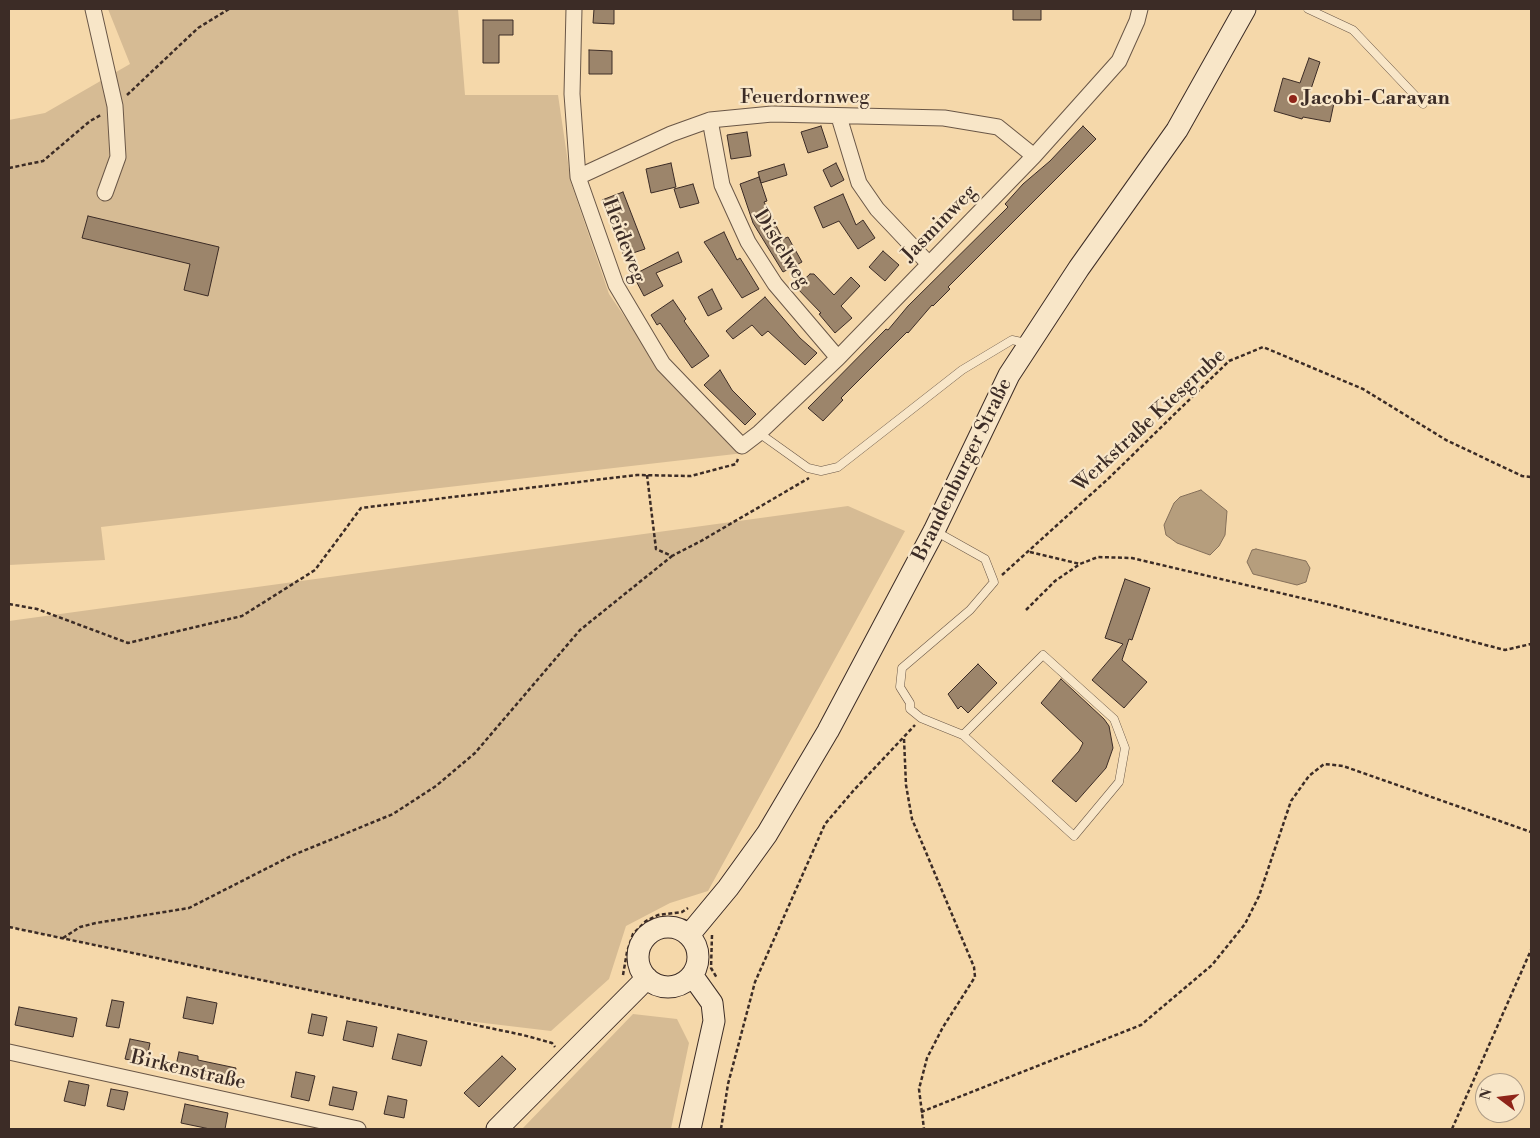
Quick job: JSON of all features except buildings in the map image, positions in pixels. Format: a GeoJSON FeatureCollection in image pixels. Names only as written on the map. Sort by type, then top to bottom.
{"type":"FeatureCollection","features":[{"type":"Feature","properties":{"kind":"street"},"geometry":{"type":"LineString","coordinates":[[93,9],[115,106],[118,157],[105,193]]}},
{"type":"Feature","properties":{"kind":"street","name":"Heideweg"},"geometry":{"type":"LineString","coordinates":[[574,9],[572,94],[578,177],[616,285],[663,364],[742,446]]}},
{"type":"Feature","properties":{"kind":"street","name":"Jasminweg"},"geometry":{"type":"LineString","coordinates":[[742,446],[759,433],[838,358],[1034,156],[1119,61],[1140,9]]}},
{"type":"Feature","properties":{"kind":"street","name":"Brandenburger Straße"},"geometry":{"type":"LineString","coordinates":[[689,935],[728,888],[767,834],[828,731],[934,531],[1010,375],[1028,343],[1177,130],[1245,9]]}},
{"type":"Feature","properties":{"kind":"street","name":"Feuerdornweg"},"geometry":{"type":"LineString","coordinates":[[578,177],[671,134],[710,120],[772,114],[944,118],[998,127],[1034,156]]}},
{"type":"Feature","properties":{"kind":"street"},"geometry":{"type":"LineString","coordinates":[[839,117],[859,183],[876,209],[929,264]]}},
{"type":"Feature","properties":{"kind":"street","name":"Distelweg"},"geometry":{"type":"LineString","coordinates":[[710,120],[722,185],[748,242],[774,284],[838,358]]}},
{"type":"Feature","properties":{"kind":"street"},"geometry":{"type":"LineString","coordinates":[[670,927],[680,929],[689,935],[697,950],[696,967],[692,975],[675,986],[655,984],[647,978],[641,969],[638,959],[639,949],[647,936],[660,928],[670,927]]}},
{"type":"Feature","properties":{"kind":"street"},"geometry":{"type":"LineString","coordinates":[[690,1129],[714,1021],[712,1004],[692,975]]}},
{"type":"Feature","properties":{"kind":"street"},"geometry":{"type":"LineString","coordinates":[[497,1129],[647,978]]}},
{"type":"Feature","properties":{"kind":"street","name":"Birkenstraße"},"geometry":{"type":"LineString","coordinates":[[9,1052],[358,1129]]}},
{"type":"Feature","properties":{"kind":"lane"},"geometry":{"type":"LineString","coordinates":[[1308,9],[1352,30],[1423,104]]}},
{"type":"Feature","properties":{"kind":"lane"},"geometry":{"type":"LineString","coordinates":[[759,433],[808,468],[821,471],[838,467],[907,411],[992,351],[1012,340],[1028,343]]}},
{"type":"Feature","properties":{"kind":"lane"},"geometry":{"type":"LineString","coordinates":[[934,531],[985,559],[994,582],[970,610],[902,668],[900,687],[910,703],[910,708],[921,718],[963,735],[1074,836],[1118,782],[1125,748],[1114,719],[1043,655],[963,735]]}},
{"type":"Feature","properties":{"kind":"path"},"geometry":{"type":"LineString","coordinates":[[9,168],[43,161],[90,121],[115,106],[198,28],[228,9]]}},
{"type":"Feature","properties":{"kind":"path","name":"Werkstraße Kiesgrube"},"geometry":{"type":"LineString","coordinates":[[994,582],[1109,478],[1229,361],[1263,347],[1363,390],[1446,440],[1522,476],[1531,477]]}},
{"type":"Feature","properties":{"kind":"path"},"geometry":{"type":"LineString","coordinates":[[9,604],[37,609],[128,643],[242,616],[315,570],[361,508],[647,475],[691,476],[736,464],[742,446]]}},
{"type":"Feature","properties":{"kind":"path"},"geometry":{"type":"LineString","coordinates":[[63,938],[80,927],[96,923],[189,908],[290,856],[393,814],[436,786],[475,753],[580,630],[672,556],[821,471]]}},
{"type":"Feature","properties":{"kind":"path"},"geometry":{"type":"LineString","coordinates":[[647,475],[656,549],[672,556]]}},
{"type":"Feature","properties":{"kind":"path"},"geometry":{"type":"LineString","coordinates":[[1029,551],[1080,564]]}},
{"type":"Feature","properties":{"kind":"path"},"geometry":{"type":"LineString","coordinates":[[1026,610],[1055,581],[1080,564],[1098,558],[1132,558],[1335,606],[1505,650],[1531,644]]}},
{"type":"Feature","properties":{"kind":"path"},"geometry":{"type":"LineString","coordinates":[[721,1129],[728,1084],[755,982],[825,824],[921,718]]}},
{"type":"Feature","properties":{"kind":"path"},"geometry":{"type":"LineString","coordinates":[[904,738],[906,785],[912,819],[974,968],[975,977],[943,1027],[927,1058],[919,1089],[924,1129]]}},
{"type":"Feature","properties":{"kind":"path"},"geometry":{"type":"LineString","coordinates":[[921,1112],[1141,1025],[1212,965],[1245,924],[1259,896],[1291,801],[1309,776],[1324,764],[1343,766],[1531,832]]}},
{"type":"Feature","properties":{"kind":"path"},"geometry":{"type":"LineString","coordinates":[[619,981],[624,975],[627,952],[633,934],[646,921],[658,915],[682,912],[689,907]]}},
{"type":"Feature","properties":{"kind":"path"},"geometry":{"type":"LineString","coordinates":[[9,927],[524,1035],[552,1043],[566,1059]]}},
{"type":"Feature","properties":{"kind":"path"},"geometry":{"type":"LineString","coordinates":[[1452,1129],[1531,950]]}},
{"type":"Feature","properties":{"kind":"shaded area"},"geometry":{"type":"Polygon","coordinates":[[[108,9],[458,9],[465,95],[558,95],[571,183],[609,294],[664,374],[744,453],[101,527],[105,560],[9,565],[9,120],[45,113],[130,64],[108,9]]]}},
{"type":"Feature","properties":{"kind":"shaded area"},"geometry":{"type":"Polygon","coordinates":[[[1201,490],[1227,511],[1225,535],[1219,546],[1210,555],[1177,543],[1166,535],[1164,525],[1174,503],[1180,497],[1201,490]]]}},
{"type":"Feature","properties":{"kind":"shaded area"},"geometry":{"type":"Polygon","coordinates":[[[848,506],[905,531],[708,891],[670,903],[626,926],[609,979],[551,1031],[442,1018],[9,927],[9,621],[848,506]]]}},
{"type":"Feature","properties":{"kind":"shaded area"},"geometry":{"type":"Polygon","coordinates":[[[1256,549],[1306,561],[1310,568],[1306,582],[1297,585],[1253,574],[1247,562],[1252,550],[1256,549]]]}},
{"type":"Feature","properties":{"kind":"shaded area"},"geometry":{"type":"Polygon","coordinates":[[[633,1014],[677,1019],[689,1043],[671,1129],[522,1129],[633,1014]]]}},
{"type":"Feature","properties":{"kind":"place","name":"Jacobi-Caravan"},"geometry":{"type":"Point","coordinates":[1293,99]}}]}
